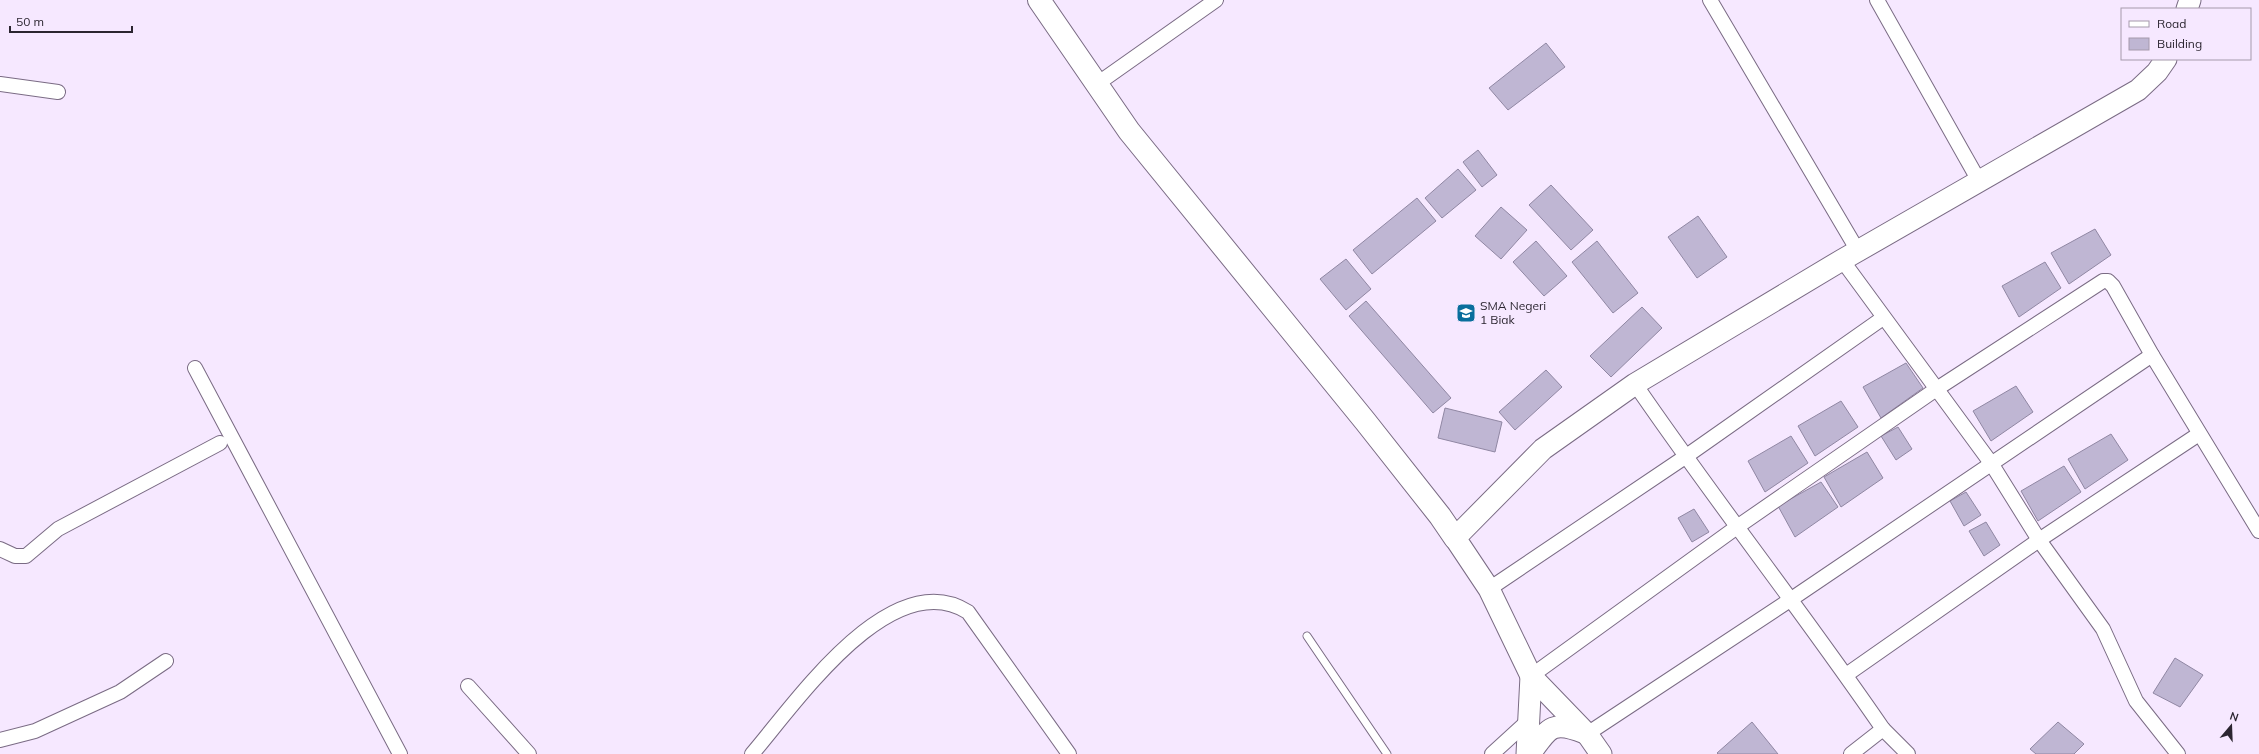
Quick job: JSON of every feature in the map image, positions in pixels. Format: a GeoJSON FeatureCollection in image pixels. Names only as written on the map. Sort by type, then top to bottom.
{"type":"FeatureCollection","features":[{"type":"Feature","properties":{"kind":"highway"},"geometry":{"type":"LineString","coordinates":[[1039,0],[1129,131],[1365,421],[1440,516],[1455,538]]}},
{"type":"Feature","properties":{"kind":"main road"},"geometry":{"type":"LineString","coordinates":[[1601,754],[1587,734],[1531,676],[1489,589],[1455,538],[1543,449],[1635,384],[1850,256],[2138,90],[2157,72],[2165,60]]}},
{"type":"Feature","properties":{"kind":"main road"},"geometry":{"type":"LineString","coordinates":[[1527,754],[1531,676]]}},
{"type":"Feature","properties":{"kind":"main road"},"geometry":{"type":"LineString","coordinates":[[1530,754],[1546,732],[1558,726],[1568,727],[1587,734]]}},
{"type":"Feature","properties":{"kind":"street"},"geometry":{"type":"LineString","coordinates":[[1097,84],[1216,0]]}},
{"type":"Feature","properties":{"kind":"street"},"geometry":{"type":"LineString","coordinates":[[1710,0],[1883,318],[1935,390],[1991,463],[2039,540],[2103,629],[2140,707],[2178,754]]}},
{"type":"Feature","properties":{"kind":"street"},"geometry":{"type":"LineString","coordinates":[[1877,0],[1979,181]]}},
{"type":"Feature","properties":{"kind":"street"},"geometry":{"type":"LineString","coordinates":[[0,84],[58,92]]}},
{"type":"Feature","properties":{"kind":"street"},"geometry":{"type":"LineString","coordinates":[[1531,676],[1737,527],[1935,390],[2103,281],[2108,281],[2114,286],[2152,355],[2259,531]]}},
{"type":"Feature","properties":{"kind":"street"},"geometry":{"type":"LineString","coordinates":[[1489,589],[1685,457],[1883,318]]}},
{"type":"Feature","properties":{"kind":"street"},"geometry":{"type":"LineString","coordinates":[[1587,734],[1790,600],[2152,355]]}},
{"type":"Feature","properties":{"kind":"street"},"geometry":{"type":"LineString","coordinates":[[195,368],[400,754]]}},
{"type":"Feature","properties":{"kind":"street"},"geometry":{"type":"LineString","coordinates":[[1635,384],[1685,457],[1846,675],[1883,729],[1908,754]]}},
{"type":"Feature","properties":{"kind":"street"},"geometry":{"type":"LineString","coordinates":[[1846,675],[2039,540],[2199,434]]}},
{"type":"Feature","properties":{"kind":"street"},"geometry":{"type":"LineString","coordinates":[[0,549],[14,556],[26,556],[58,529],[220,443]]}},
{"type":"Feature","properties":{"kind":"street"},"geometry":{"type":"LineString","coordinates":[[752,754],[826,666],[864,630],[880,619],[904,607],[930,601],[943,601],[956,605],[968,612],[1069,754]]}},
{"type":"Feature","properties":{"kind":"street"},"geometry":{"type":"LineString","coordinates":[[0,740],[35,731],[120,692],[166,661]]}},
{"type":"Feature","properties":{"kind":"street"},"geometry":{"type":"LineString","coordinates":[[468,686],[529,754]]}},
{"type":"Feature","properties":{"kind":"street"},"geometry":{"type":"LineString","coordinates":[[1492,754],[1528,722]]}},
{"type":"Feature","properties":{"kind":"street"},"geometry":{"type":"LineString","coordinates":[[1851,754],[1883,729]]}},
{"type":"Feature","properties":{"kind":"lane"},"geometry":{"type":"LineString","coordinates":[[1307,636],[1387,754]]}},
{"type":"Feature","properties":{"kind":"building"},"geometry":{"type":"Polygon","coordinates":[[[1546,43],[1565,67],[1508,110],[1489,88],[1546,43]]]}},
{"type":"Feature","properties":{"kind":"building"},"geometry":{"type":"Polygon","coordinates":[[[1478,150],[1497,175],[1482,187],[1463,162],[1478,150]]]}},
{"type":"Feature","properties":{"kind":"building"},"geometry":{"type":"Polygon","coordinates":[[[1458,169],[1476,190],[1442,218],[1425,198],[1458,169]]]}},
{"type":"Feature","properties":{"kind":"building"},"geometry":{"type":"Polygon","coordinates":[[[1551,185],[1593,230],[1571,250],[1529,205],[1551,185]]]}},
{"type":"Feature","properties":{"kind":"building"},"geometry":{"type":"Polygon","coordinates":[[[1417,198],[1436,221],[1372,274],[1353,250],[1417,198]]]}},
{"type":"Feature","properties":{"kind":"building"},"geometry":{"type":"Polygon","coordinates":[[[1501,207],[1527,230],[1501,259],[1475,236],[1501,207]]]}},
{"type":"Feature","properties":{"kind":"building"},"geometry":{"type":"Polygon","coordinates":[[[1698,216],[1727,257],[1697,278],[1668,237],[1698,216]]]}},
{"type":"Feature","properties":{"kind":"building"},"geometry":{"type":"Polygon","coordinates":[[[2095,229],[2111,255],[2069,284],[2051,253],[2095,229]]]}},
{"type":"Feature","properties":{"kind":"building"},"geometry":{"type":"Polygon","coordinates":[[[1536,241],[1567,276],[1544,296],[1513,262],[1536,241]]]}},
{"type":"Feature","properties":{"kind":"building"},"geometry":{"type":"Polygon","coordinates":[[[1597,241],[1638,293],[1613,313],[1572,262],[1597,241]]]}},
{"type":"Feature","properties":{"kind":"building"},"geometry":{"type":"Polygon","coordinates":[[[1346,259],[1371,289],[1346,310],[1320,279],[1346,259]]]}},
{"type":"Feature","properties":{"kind":"building"},"geometry":{"type":"Polygon","coordinates":[[[2045,262],[2061,288],[2019,317],[2002,286],[2045,262]]]}},
{"type":"Feature","properties":{"kind":"building"},"geometry":{"type":"Polygon","coordinates":[[[1366,301],[1451,398],[1433,413],[1349,316],[1366,301]]]}},
{"type":"Feature","properties":{"kind":"building"},"geometry":{"type":"Polygon","coordinates":[[[1642,307],[1662,328],[1611,377],[1590,356],[1642,307]]]}},
{"type":"Feature","properties":{"kind":"building"},"geometry":{"type":"Polygon","coordinates":[[[1906,363],[1923,388],[1881,418],[1863,387],[1906,363]]]}},
{"type":"Feature","properties":{"kind":"building"},"geometry":{"type":"Polygon","coordinates":[[[1546,370],[1562,387],[1515,430],[1499,412],[1546,370]]]}},
{"type":"Feature","properties":{"kind":"building"},"geometry":{"type":"Polygon","coordinates":[[[2016,386],[2033,412],[1991,441],[1973,411],[2016,386]]]}},
{"type":"Feature","properties":{"kind":"building"},"geometry":{"type":"Polygon","coordinates":[[[1841,401],[1858,427],[1815,456],[1798,426],[1841,401]]]}},
{"type":"Feature","properties":{"kind":"building"},"geometry":{"type":"Polygon","coordinates":[[[1445,408],[1502,422],[1495,452],[1438,438],[1445,408]]]}},
{"type":"Feature","properties":{"kind":"building"},"geometry":{"type":"Polygon","coordinates":[[[1898,427],[1912,449],[1896,460],[1881,436],[1898,427]]]}},
{"type":"Feature","properties":{"kind":"building"},"geometry":{"type":"Polygon","coordinates":[[[2111,434],[2128,460],[2085,489],[2068,459],[2111,434]]]}},
{"type":"Feature","properties":{"kind":"building"},"geometry":{"type":"Polygon","coordinates":[[[1791,436],[1808,463],[1765,492],[1748,461],[1791,436]]]}},
{"type":"Feature","properties":{"kind":"building"},"geometry":{"type":"Polygon","coordinates":[[[1867,452],[1883,478],[1841,507],[1824,477],[1867,452]]]}},
{"type":"Feature","properties":{"kind":"building"},"geometry":{"type":"Polygon","coordinates":[[[2064,466],[2081,492],[2038,521],[2021,491],[2064,466]]]}},
{"type":"Feature","properties":{"kind":"building"},"geometry":{"type":"Polygon","coordinates":[[[1821,482],[1838,507],[1795,537],[1778,506],[1821,482]]]}},
{"type":"Feature","properties":{"kind":"building"},"geometry":{"type":"Polygon","coordinates":[[[1966,492],[1981,515],[1964,526],[1950,501],[1966,492]]]}},
{"type":"Feature","properties":{"kind":"building"},"geometry":{"type":"Polygon","coordinates":[[[1694,509],[1709,532],[1692,542],[1678,518],[1694,509]]]}},
{"type":"Feature","properties":{"kind":"building"},"geometry":{"type":"Polygon","coordinates":[[[1986,522],[2000,545],[1984,556],[1969,531],[1986,522]]]}},
{"type":"Feature","properties":{"kind":"building"},"geometry":{"type":"Polygon","coordinates":[[[2175,658],[2203,675],[2180,707],[2153,693],[2175,658]]]}},
{"type":"Feature","properties":{"kind":"building"},"geometry":{"type":"Polygon","coordinates":[[[1752,722],[1778,754],[1717,753],[1752,722]]]}},
{"type":"Feature","properties":{"kind":"building"},"geometry":{"type":"Polygon","coordinates":[[[2058,722],[2084,744],[2074,754],[2036,754],[2030,749],[2058,722]]]}},
{"type":"Feature","properties":{"kind":"place","name":"SMA Negeri 1 Biak"},"geometry":{"type":"Point","coordinates":[1466,313]}}]}
